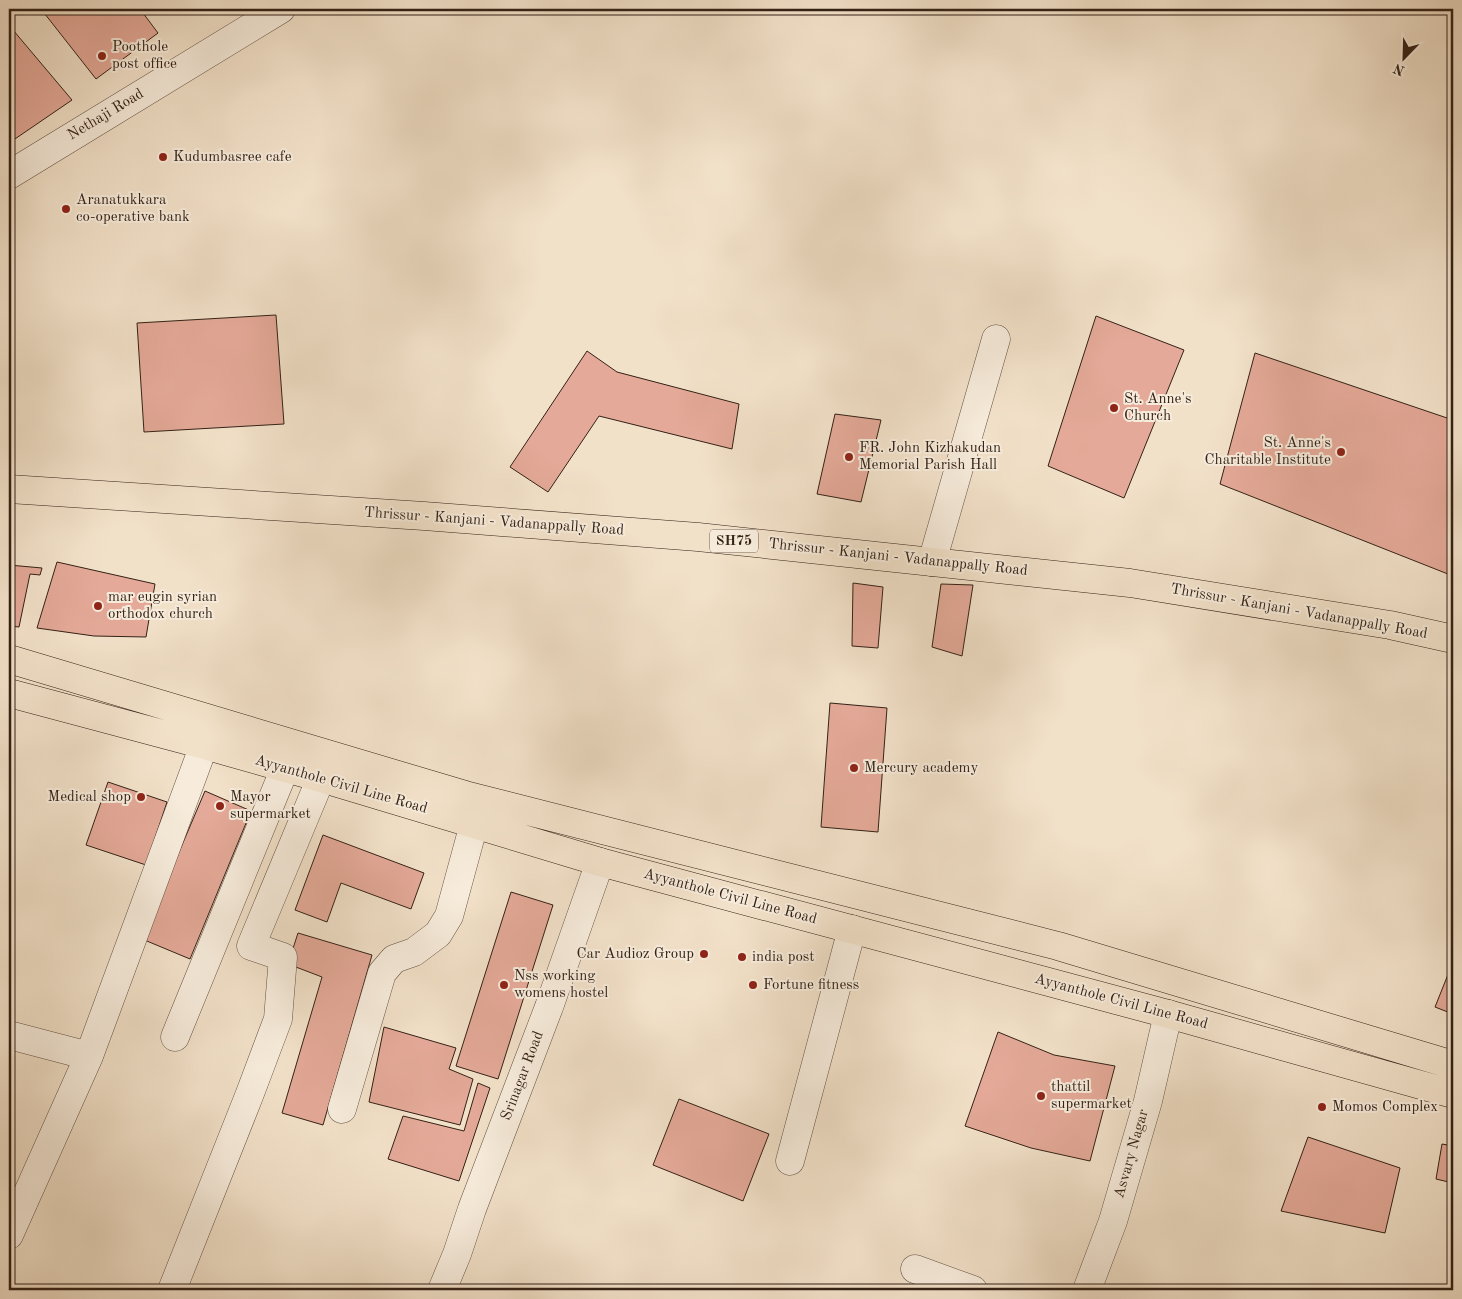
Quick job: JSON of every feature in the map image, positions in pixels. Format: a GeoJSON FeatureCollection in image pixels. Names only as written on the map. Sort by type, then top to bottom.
{"type":"FeatureCollection","features":[{"type":"Feature","properties":{"kind":"main road","name":"Thrissur - Kanjani - Vadanappally Road"},"geometry":{"type":"LineString","coordinates":[[9,489],[424,516],[698,537],[1130,583],[1390,625],[1453,638]]}},
{"type":"Feature","properties":{"kind":"main road"},"geometry":{"type":"LineString","coordinates":[[9,659],[465,794],[1058,946],[1453,1064]]}},
{"type":"Feature","properties":{"kind":"main road","name":"Ayyanthole Civil Line Road"},"geometry":{"type":"LineString","coordinates":[[9,693],[321,778],[600,862],[1168,1014],[1453,1094]]}},
{"type":"Feature","properties":{"kind":"street","name":"Nethaji Road"},"geometry":{"type":"LineString","coordinates":[[9,175],[281,9]]}},
{"type":"Feature","properties":{"kind":"street"},"geometry":{"type":"LineString","coordinates":[[932,562],[996,339]]}},
{"type":"Feature","properties":{"kind":"street"},"geometry":{"type":"LineString","coordinates":[[9,1235],[89,1056],[204,745]]}},
{"type":"Feature","properties":{"kind":"street"},"geometry":{"type":"LineString","coordinates":[[175,1037],[285,768]]}},
{"type":"Feature","properties":{"kind":"street"},"geometry":{"type":"LineString","coordinates":[[172,1290],[246,1105],[278,1019],[283,957],[251,946],[321,778]]}},
{"type":"Feature","properties":{"kind":"street"},"geometry":{"type":"LineString","coordinates":[[342,1110],[382,972],[394,959],[414,952],[438,934],[446,922],[474,824]]}},
{"type":"Feature","properties":{"kind":"street","name":"Srinagar Road"},"geometry":{"type":"LineString","coordinates":[[442,1290],[549,1007],[600,862]]}},
{"type":"Feature","properties":{"kind":"street"},"geometry":{"type":"LineString","coordinates":[[790,1161],[852,930]]}},
{"type":"Feature","properties":{"kind":"street","name":"Asvary Nagar"},"geometry":{"type":"LineString","coordinates":[[1087,1290],[1113,1221],[1143,1119],[1168,1014]]}},
{"type":"Feature","properties":{"kind":"street"},"geometry":{"type":"LineString","coordinates":[[9,1035],[89,1056]]}},
{"type":"Feature","properties":{"kind":"street"},"geometry":{"type":"LineString","coordinates":[[915,1269],[973,1290]]}},
{"type":"Feature","properties":{"kind":"building","name":"Poothole post office"},"geometry":{"type":"Polygon","coordinates":[[[41,9],[140,9],[158,33],[96,79],[41,9]]]}},
{"type":"Feature","properties":{"kind":"building"},"geometry":{"type":"Polygon","coordinates":[[[13,30],[72,100],[9,143],[9,33],[13,30]]]}},
{"type":"Feature","properties":{"kind":"building"},"geometry":{"type":"Polygon","coordinates":[[[276,315],[284,424],[144,432],[137,323],[276,315]]]}},
{"type":"Feature","properties":{"kind":"building","name":"St. Anne's Church"},"geometry":{"type":"Polygon","coordinates":[[[1096,316],[1184,350],[1124,498],[1048,466],[1096,316]]]}},
{"type":"Feature","properties":{"kind":"building"},"geometry":{"type":"Polygon","coordinates":[[[587,351],[617,372],[739,404],[732,449],[599,416],[548,492],[510,467],[587,351]]]}},
{"type":"Feature","properties":{"kind":"building","name":"St. Anne's Charitable Institute"},"geometry":{"type":"Polygon","coordinates":[[[1255,353],[1453,420],[1453,576],[1220,484],[1255,353]]]}},
{"type":"Feature","properties":{"kind":"building","name":"FR. John Kizhakudan Memorial Parish Hall"},"geometry":{"type":"Polygon","coordinates":[[[835,414],[881,420],[861,502],[817,494],[835,414]]]}},
{"type":"Feature","properties":{"kind":"building","name":"mar eugin syrian orthodox church"},"geometry":{"type":"Polygon","coordinates":[[[57,562],[155,584],[146,637],[94,636],[37,628],[57,562]]]}},
{"type":"Feature","properties":{"kind":"building"},"geometry":{"type":"Polygon","coordinates":[[[9,565],[42,568],[40,575],[30,574],[19,627],[9,626],[9,565]]]}},
{"type":"Feature","properties":{"kind":"building"},"geometry":{"type":"Polygon","coordinates":[[[853,583],[883,587],[878,648],[852,646],[853,583]]]}},
{"type":"Feature","properties":{"kind":"building"},"geometry":{"type":"Polygon","coordinates":[[[941,584],[973,585],[962,656],[932,647],[941,584]]]}},
{"type":"Feature","properties":{"kind":"building","name":"Mercury academy"},"geometry":{"type":"Polygon","coordinates":[[[830,703],[887,708],[878,832],[821,827],[830,703]]]}},
{"type":"Feature","properties":{"kind":"building"},"geometry":{"type":"Polygon","coordinates":[[[108,782],[167,802],[146,865],[86,845],[108,782]]]}},
{"type":"Feature","properties":{"kind":"building"},"geometry":{"type":"Polygon","coordinates":[[[205,791],[251,811],[190,959],[142,939],[205,791]]]}},
{"type":"Feature","properties":{"kind":"building"},"geometry":{"type":"Polygon","coordinates":[[[323,835],[424,873],[411,909],[341,883],[327,922],[295,910],[323,835]]]}},
{"type":"Feature","properties":{"kind":"building","name":"Nss working womens hostel"},"geometry":{"type":"Polygon","coordinates":[[[511,892],[553,905],[498,1079],[456,1066],[511,892]]]}},
{"type":"Feature","properties":{"kind":"building"},"geometry":{"type":"Polygon","coordinates":[[[298,933],[372,955],[323,1125],[282,1113],[322,977],[288,964],[298,933]]]}},
{"type":"Feature","properties":{"kind":"building"},"geometry":{"type":"Polygon","coordinates":[[[1453,962],[1453,1014],[1435,1007],[1453,962]]]}},
{"type":"Feature","properties":{"kind":"building"},"geometry":{"type":"Polygon","coordinates":[[[384,1027],[456,1048],[449,1069],[473,1079],[460,1125],[369,1102],[384,1027]]]}},
{"type":"Feature","properties":{"kind":"building","name":"thattil supermarket"},"geometry":{"type":"Polygon","coordinates":[[[998,1032],[1054,1055],[1115,1066],[1090,1161],[1031,1148],[965,1126],[998,1032]]]}},
{"type":"Feature","properties":{"kind":"building"},"geometry":{"type":"Polygon","coordinates":[[[478,1083],[490,1088],[459,1181],[388,1159],[403,1116],[464,1131],[478,1083]]]}},
{"type":"Feature","properties":{"kind":"building"},"geometry":{"type":"Polygon","coordinates":[[[679,1099],[769,1134],[743,1201],[653,1165],[679,1099]]]}},
{"type":"Feature","properties":{"kind":"building"},"geometry":{"type":"Polygon","coordinates":[[[1308,1137],[1400,1168],[1385,1233],[1281,1211],[1308,1137]]]}},
{"type":"Feature","properties":{"kind":"building"},"geometry":{"type":"Polygon","coordinates":[[[1442,1144],[1453,1146],[1453,1183],[1436,1179],[1442,1144]]]}},
{"type":"Feature","properties":{"kind":"place","name":"Poothole post office"},"geometry":{"type":"Point","coordinates":[102,56]}},
{"type":"Feature","properties":{"kind":"place","name":"Kudumbasree cafe"},"geometry":{"type":"Point","coordinates":[163,157]}},
{"type":"Feature","properties":{"kind":"place","name":"Aranatukkara co-operative bank"},"geometry":{"type":"Point","coordinates":[66,209]}},
{"type":"Feature","properties":{"kind":"place","name":"St. Anne's Church"},"geometry":{"type":"Point","coordinates":[1114,408]}},
{"type":"Feature","properties":{"kind":"place","name":"St. Anne's Charitable Institute"},"geometry":{"type":"Point","coordinates":[1341,452]}},
{"type":"Feature","properties":{"kind":"place","name":"FR. John Kizhakudan Memorial Parish Hall"},"geometry":{"type":"Point","coordinates":[849,457]}},
{"type":"Feature","properties":{"kind":"place","name":"mar eugin syrian orthodox church"},"geometry":{"type":"Point","coordinates":[98,606]}},
{"type":"Feature","properties":{"kind":"place","name":"Mercury academy"},"geometry":{"type":"Point","coordinates":[854,768]}},
{"type":"Feature","properties":{"kind":"place","name":"Medical shop"},"geometry":{"type":"Point","coordinates":[141,797]}},
{"type":"Feature","properties":{"kind":"place","name":"Mayor supermarket"},"geometry":{"type":"Point","coordinates":[220,806]}},
{"type":"Feature","properties":{"kind":"place","name":"Car Audioz Group"},"geometry":{"type":"Point","coordinates":[704,954]}},
{"type":"Feature","properties":{"kind":"place","name":"india post"},"geometry":{"type":"Point","coordinates":[742,957]}},
{"type":"Feature","properties":{"kind":"place","name":"Nss working womens hostel"},"geometry":{"type":"Point","coordinates":[504,985]}},
{"type":"Feature","properties":{"kind":"place","name":"Fortune fitness"},"geometry":{"type":"Point","coordinates":[753,985]}},
{"type":"Feature","properties":{"kind":"place","name":"thattil supermarket"},"geometry":{"type":"Point","coordinates":[1041,1096]}},
{"type":"Feature","properties":{"kind":"place","name":"Momos Complex"},"geometry":{"type":"Point","coordinates":[1322,1107]}}]}
